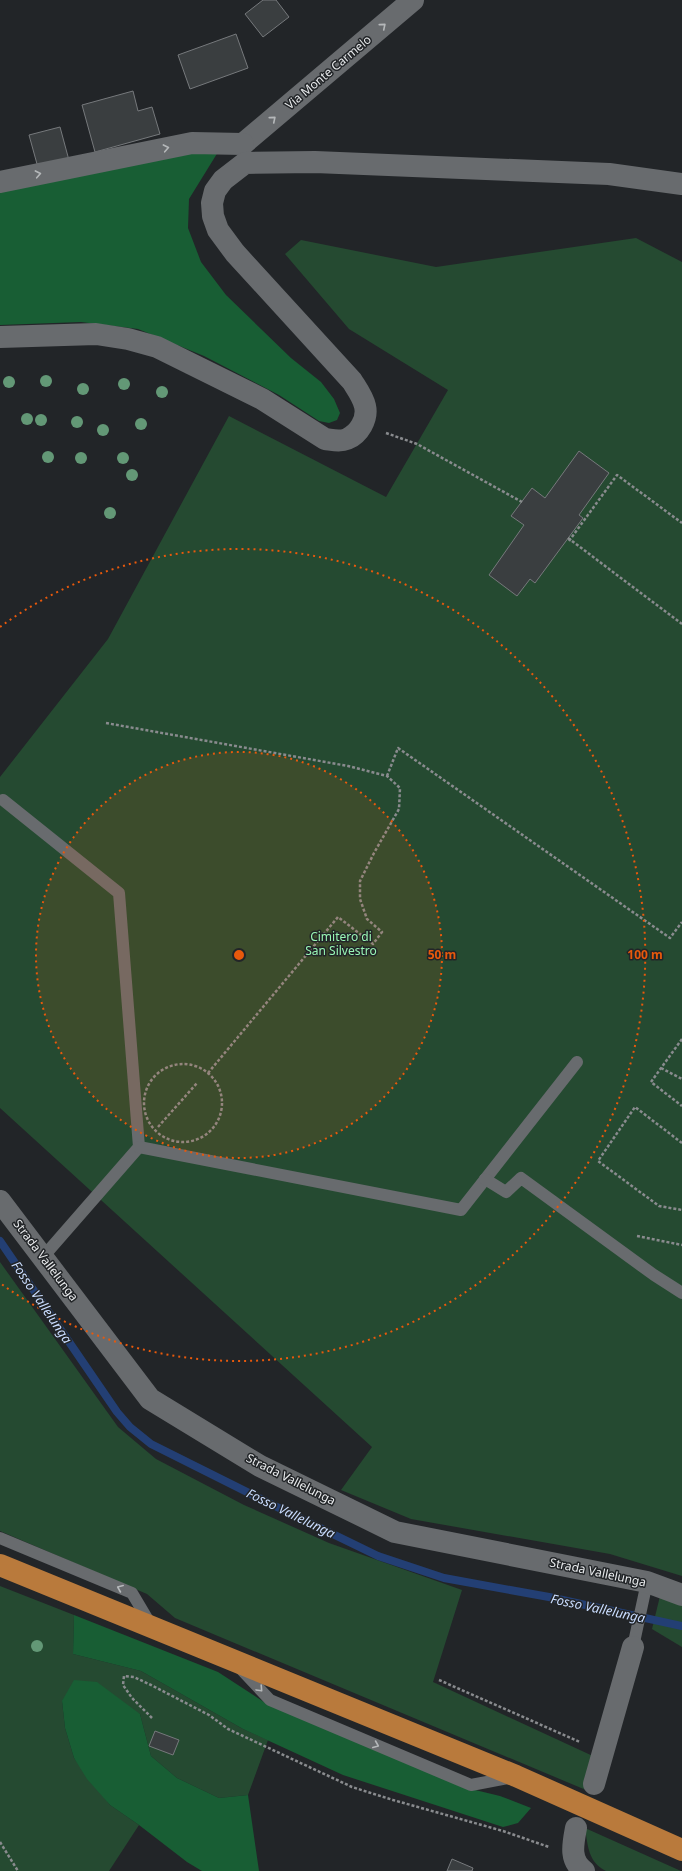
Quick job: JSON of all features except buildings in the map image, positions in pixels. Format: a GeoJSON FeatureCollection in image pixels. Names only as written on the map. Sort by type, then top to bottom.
{"type":"FeatureCollection","features":[{"type":"Feature","properties":{"kind":"highway"},"geometry":{"type":"LineString","coordinates":[[0,1566],[516,1776],[682,1850]]}},
{"type":"Feature","properties":{"kind":"street","name":"Via Monte Carmelo"},"geometry":{"type":"LineString","coordinates":[[363,424],[366,415],[366,406],[352,381],[240,259],[218,230],[213,216],[212,202],[215,191],[244,154],[413,0]]}},
{"type":"Feature","properties":{"kind":"street"},"geometry":{"type":"LineString","coordinates":[[0,182],[192,143],[244,154],[315,162],[610,174],[682,184]]}},
{"type":"Feature","properties":{"kind":"street"},"geometry":{"type":"LineString","coordinates":[[0,337],[96,334],[128,339],[157,347],[262,399],[325,439],[337,441],[348,439],[357,432],[363,424]]}},
{"type":"Feature","properties":{"kind":"street","name":"Strada Vallelunga"},"geometry":{"type":"LineString","coordinates":[[0,1201],[150,1399],[260,1466],[396,1532],[647,1582],[682,1595]]}},
{"type":"Feature","properties":{"kind":"street"},"geometry":{"type":"LineString","coordinates":[[594,1784],[633,1647]]}},
{"type":"Feature","properties":{"kind":"street"},"geometry":{"type":"LineString","coordinates":[[576,1828],[573,1854],[578,1866],[584,1871]]}},
{"type":"Feature","properties":{"kind":"lane"},"geometry":{"type":"LineString","coordinates":[[3,800],[120,893],[139,1147],[43,1257]]}},
{"type":"Feature","properties":{"kind":"lane"},"geometry":{"type":"LineString","coordinates":[[139,1147],[461,1210],[577,1062]]}},
{"type":"Feature","properties":{"kind":"lane"},"geometry":{"type":"LineString","coordinates":[[485,1179],[506,1192],[521,1178],[654,1275],[682,1293]]}},
{"type":"Feature","properties":{"kind":"lane"},"geometry":{"type":"LineString","coordinates":[[0,1538],[132,1593],[153,1628]]}},
{"type":"Feature","properties":{"kind":"lane"},"geometry":{"type":"LineString","coordinates":[[633,1647],[647,1582]]}},
{"type":"Feature","properties":{"kind":"path"},"geometry":{"type":"LineString","coordinates":[[363,424],[417,444],[522,502]]}},
{"type":"Feature","properties":{"kind":"path"},"geometry":{"type":"LineString","coordinates":[[682,523],[617,476],[569,539],[682,624]]}},
{"type":"Feature","properties":{"kind":"path"},"geometry":{"type":"LineString","coordinates":[[106,723],[348,766],[387,776],[400,788],[399,809],[374,852],[360,881],[360,899],[366,919],[382,932],[373,944],[338,917],[208,1073]]}},
{"type":"Feature","properties":{"kind":"path"},"geometry":{"type":"LineString","coordinates":[[387,776],[398,748],[670,938],[682,922]]}},
{"type":"Feature","properties":{"kind":"path"},"geometry":{"type":"LineString","coordinates":[[682,1039],[651,1082],[682,1106]]}},
{"type":"Feature","properties":{"kind":"path"},"geometry":{"type":"LineString","coordinates":[[175,1064],[198,1066],[208,1073],[216,1082],[221,1092],[222,1104],[216,1125],[208,1134],[198,1140],[175,1142],[164,1137],[155,1130],[148,1121],[144,1109],[144,1097],[147,1086],[154,1076],[175,1064]]}},
{"type":"Feature","properties":{"kind":"path"},"geometry":{"type":"LineString","coordinates":[[661,1068],[682,1079]]}},
{"type":"Feature","properties":{"kind":"path"},"geometry":{"type":"LineString","coordinates":[[139,1147],[198,1083]]}},
{"type":"Feature","properties":{"kind":"path"},"geometry":{"type":"LineString","coordinates":[[682,1143],[635,1107],[598,1161],[659,1206],[682,1210]]}},
{"type":"Feature","properties":{"kind":"path"},"geometry":{"type":"LineString","coordinates":[[613,1245],[622,1233],[682,1245]]}},
{"type":"Feature","properties":{"kind":"path"},"geometry":{"type":"LineString","coordinates":[[152,1718],[132,1698],[123,1685],[124,1676],[134,1677],[151,1685],[209,1715],[228,1729],[352,1787],[502,1831],[543,1845]]}},
{"type":"Feature","properties":{"kind":"path"},"geometry":{"type":"LineString","coordinates":[[439,1680],[603,1751]]}},
{"type":"Feature","properties":{"kind":"path"},"geometry":{"type":"LineString","coordinates":[[0,1842],[18,1871]]}},
{"type":"Feature","properties":{"kind":"green space"},"geometry":{"type":"Polygon","coordinates":[[[190,149],[218,152],[189,199],[188,228],[201,262],[226,295],[291,358],[321,382],[334,399],[340,413],[337,420],[329,423],[319,421],[279,395],[204,356],[138,329],[81,322],[0,325],[0,188],[190,149]]]}},
{"type":"Feature","properties":{"kind":"green space","name":"Cimitero di San Silvestro"},"geometry":{"type":"Polygon","coordinates":[[[636,238],[682,262],[682,1576],[610,1554],[411,1519],[341,1490],[372,1447],[0,1108],[0,777],[108,639],[229,416],[386,497],[448,390],[349,329],[285,254],[301,240],[436,267],[636,238]]]}},
{"type":"Feature","properties":{"kind":"green space"},"geometry":{"type":"Polygon","coordinates":[[[0,1262],[118,1427],[156,1459],[244,1505],[329,1543],[462,1590],[433,1682],[595,1757],[586,1790],[175,1618],[147,1594],[0,1531],[0,1262]]]}},
{"type":"Feature","properties":{"kind":"green space"},"geometry":{"type":"Polygon","coordinates":[[[0,1586],[74,1615],[73,1654],[141,1671],[243,1729],[268,1740],[248,1795],[219,1798],[177,1778],[151,1756],[140,1714],[62,1701],[65,1728],[74,1758],[110,1805],[139,1825],[109,1871],[0,1871],[0,1586]]]}},
{"type":"Feature","properties":{"kind":"green space"},"geometry":{"type":"Polygon","coordinates":[[[660,1596],[682,1605],[682,1647],[652,1629],[660,1596]]]}},
{"type":"Feature","properties":{"kind":"green space"},"geometry":{"type":"Polygon","coordinates":[[[74,1615],[218,1672],[267,1704],[471,1789],[500,1796],[531,1808],[518,1823],[503,1827],[343,1775],[243,1729],[141,1671],[73,1654],[74,1615]]]}},
{"type":"Feature","properties":{"kind":"green space"},"geometry":{"type":"Polygon","coordinates":[[[74,1680],[97,1682],[140,1714],[151,1756],[177,1778],[219,1798],[248,1795],[259,1871],[202,1871],[187,1862],[110,1805],[87,1779],[74,1758],[65,1728],[62,1701],[74,1680]]]}},
{"type":"Feature","properties":{"kind":"green space"},"geometry":{"type":"Polygon","coordinates":[[[585,1828],[681,1871],[606,1871],[592,1858],[588,1847],[585,1828]]]}},
{"type":"Feature","properties":{"kind":"waterway","name":"Fosso Vallelunga"},"geometry":{"type":"LineString","coordinates":[[0,1241],[117,1412],[130,1427],[151,1444],[378,1556],[444,1578],[549,1597],[682,1626]]}}]}
